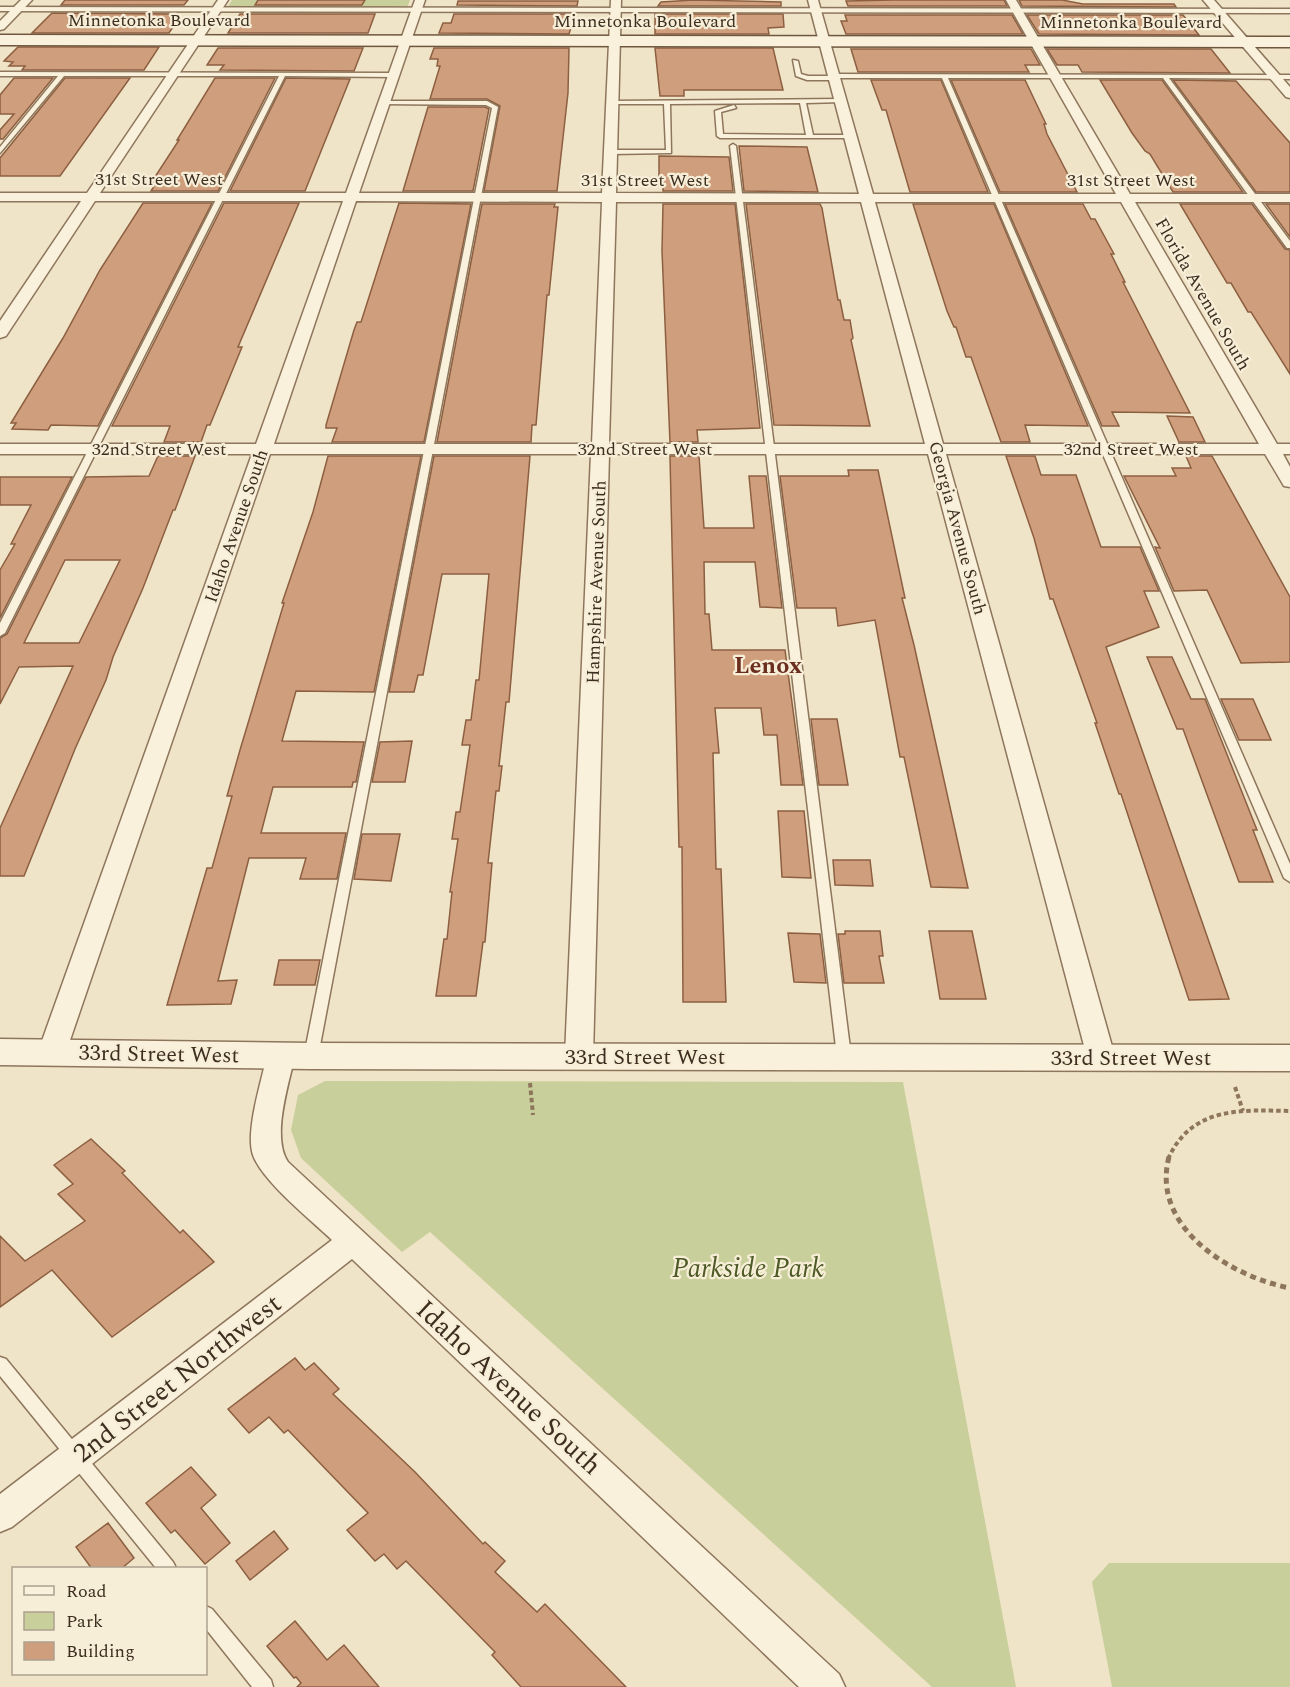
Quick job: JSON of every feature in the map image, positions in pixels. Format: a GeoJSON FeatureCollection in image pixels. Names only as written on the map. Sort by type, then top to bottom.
{"type":"FeatureCollection","features":[{"type":"Feature","properties":{"kind":"main road","name":"Minnetonka Boulevard"},"geometry":{"type":"LineString","coordinates":[[0,40],[1290,42]]}},
{"type":"Feature","properties":{"kind":"street"},"geometry":{"type":"LineString","coordinates":[[0,27],[27,0]]}},
{"type":"Feature","properties":{"kind":"street"},"geometry":{"type":"LineString","coordinates":[[1208,0],[1290,94]]}},
{"type":"Feature","properties":{"kind":"street"},"geometry":{"type":"LineString","coordinates":[[0,333],[220,4]]}},
{"type":"Feature","properties":{"kind":"street","name":"Idaho Avenue South"},"geometry":{"type":"LineString","coordinates":[[52,1052],[418,5]]}},
{"type":"Feature","properties":{"kind":"street","name":"Hampshire Avenue South"},"geometry":{"type":"LineString","coordinates":[[579,1056],[616,5]]}},
{"type":"Feature","properties":{"kind":"street","name":"Georgia Avenue South"},"geometry":{"type":"LineString","coordinates":[[814,5],[937,449],[1101,1057]]}},
{"type":"Feature","properties":{"kind":"street","name":"Florida Avenue South"},"geometry":{"type":"LineString","coordinates":[[1013,5],[1290,482]]}},
{"type":"Feature","properties":{"kind":"street","name":"31st Street West"},"geometry":{"type":"LineString","coordinates":[[0,197],[1290,198]]}},
{"type":"Feature","properties":{"kind":"street","name":"32nd Street West"},"geometry":{"type":"LineString","coordinates":[[0,450],[1290,449]]}},
{"type":"Feature","properties":{"kind":"street","name":"33rd Street West"},"geometry":{"type":"LineString","coordinates":[[0,1052],[296,1056],[1290,1058]]}},
{"type":"Feature","properties":{"kind":"street","name":"Idaho Avenue South"},"geometry":{"type":"LineString","coordinates":[[296,1056],[266,1132],[267,1154],[278,1170],[826,1687]]}},
{"type":"Feature","properties":{"kind":"street","name":"2nd Street Northwest"},"geometry":{"type":"LineString","coordinates":[[0,1515],[354,1240]]}},
{"type":"Feature","properties":{"kind":"lane"},"geometry":{"type":"LineString","coordinates":[[118,9],[125,0]]}},
{"type":"Feature","properties":{"kind":"lane"},"geometry":{"type":"LineString","coordinates":[[516,9],[518,0]]}},
{"type":"Feature","properties":{"kind":"lane"},"geometry":{"type":"LineString","coordinates":[[716,0],[717,9]]}},
{"type":"Feature","properties":{"kind":"lane"},"geometry":{"type":"LineString","coordinates":[[912,0],[916,10]]}},
{"type":"Feature","properties":{"kind":"lane"},"geometry":{"type":"LineString","coordinates":[[1107,0],[1114,10]]}},
{"type":"Feature","properties":{"kind":"lane"},"geometry":{"type":"LineString","coordinates":[[0,9],[118,9],[220,4],[418,5],[516,9],[616,5],[717,9],[814,5],[916,10],[1013,5],[1114,10],[1290,11]]}},
{"type":"Feature","properties":{"kind":"lane"},"geometry":{"type":"LineString","coordinates":[[795,61],[798,75],[807,78],[1290,76]]}},
{"type":"Feature","properties":{"kind":"lane"},"geometry":{"type":"LineString","coordinates":[[0,74],[394,75]]}},
{"type":"Feature","properties":{"kind":"lane"},"geometry":{"type":"LineString","coordinates":[[0,151],[63,74]]}},
{"type":"Feature","properties":{"kind":"lane"},"geometry":{"type":"LineString","coordinates":[[0,633],[283,75]]}},
{"type":"Feature","properties":{"kind":"lane"},"geometry":{"type":"LineString","coordinates":[[944,76],[1290,878]]}},
{"type":"Feature","properties":{"kind":"lane"},"geometry":{"type":"LineString","coordinates":[[1165,76],[1290,246]]}},
{"type":"Feature","properties":{"kind":"lane"},"geometry":{"type":"LineString","coordinates":[[841,101],[722,109],[718,111],[720,136],[851,137]]}},
{"type":"Feature","properties":{"kind":"lane"},"geometry":{"type":"LineString","coordinates":[[296,1056],[429,449],[494,105],[487,103],[384,103]]}},
{"type":"Feature","properties":{"kind":"lane"},"geometry":{"type":"LineString","coordinates":[[613,103],[804,104]]}},
{"type":"Feature","properties":{"kind":"lane"},"geometry":{"type":"LineString","coordinates":[[611,152],[669,152],[667,103]]}},
{"type":"Feature","properties":{"kind":"lane"},"geometry":{"type":"LineString","coordinates":[[804,104],[810,137]]}},
{"type":"Feature","properties":{"kind":"lane"},"geometry":{"type":"LineString","coordinates":[[733,146],[844,1056]]}},
{"type":"Feature","properties":{"kind":"lane"},"geometry":{"type":"LineString","coordinates":[[0,1364],[165,1567]]}},
{"type":"Feature","properties":{"kind":"lane"},"geometry":{"type":"LineString","coordinates":[[207,1617],[264,1687]]}},
{"type":"Feature","properties":{"kind":"path"},"geometry":{"type":"LineString","coordinates":[[530,1077],[533,1115]]}},
{"type":"Feature","properties":{"kind":"path"},"geometry":{"type":"LineString","coordinates":[[1235,1087],[1243,1111]]}},
{"type":"Feature","properties":{"kind":"path"},"geometry":{"type":"LineString","coordinates":[[1290,1111],[1243,1111],[1207,1119],[1176,1143],[1169,1154],[1165,1168],[1166,1185],[1172,1206],[1184,1227],[1200,1245],[1242,1274],[1266,1284],[1290,1288]]}},
{"type":"Feature","properties":{"kind":"green space"},"geometry":{"type":"Polygon","coordinates":[[[232,0],[410,0],[407,8],[227,8],[232,0]]]}},
{"type":"Feature","properties":{"kind":"green space","name":"Parkside Park"},"geometry":{"type":"Polygon","coordinates":[[[325,1081],[903,1082],[1016,1687],[932,1687],[430,1232],[402,1252],[301,1158],[291,1130],[298,1095],[325,1081]]]}},
{"type":"Feature","properties":{"kind":"green space"},"geometry":{"type":"Polygon","coordinates":[[[1109,1563],[1290,1563],[1290,1687],[1112,1687],[1092,1582],[1109,1563]]]}},
{"type":"Feature","properties":{"kind":"building"},"geometry":{"type":"Polygon","coordinates":[[[65,0],[188,0],[184,5],[61,5],[65,0]]]}},
{"type":"Feature","properties":{"kind":"building"},"geometry":{"type":"Polygon","coordinates":[[[258,0],[365,0],[362,5],[255,5],[258,0]]]}},
{"type":"Feature","properties":{"kind":"building"},"geometry":{"type":"Polygon","coordinates":[[[694,0],[781,2],[781,6],[658,6],[661,2],[694,0]]]}},
{"type":"Feature","properties":{"kind":"building"},"geometry":{"type":"Polygon","coordinates":[[[1004,0],[1007,6],[848,6],[846,1],[1004,0]]]}},
{"type":"Feature","properties":{"kind":"building"},"geometry":{"type":"Polygon","coordinates":[[[1019,0],[1062,0],[1083,4],[1174,4],[1176,7],[1022,6],[1019,0]]]}},
{"type":"Feature","properties":{"kind":"building"},"geometry":{"type":"Polygon","coordinates":[[[458,1],[578,1],[577,6],[457,5],[458,1]]]}},
{"type":"Feature","properties":{"kind":"building"},"geometry":{"type":"Polygon","coordinates":[[[52,13],[177,14],[174,18],[179,18],[169,33],[32,33],[52,13]]]}},
{"type":"Feature","properties":{"kind":"building"},"geometry":{"type":"Polygon","coordinates":[[[240,14],[375,14],[368,33],[228,33],[240,14]]]}},
{"type":"Feature","properties":{"kind":"building"},"geometry":{"type":"Polygon","coordinates":[[[454,14],[575,14],[569,34],[439,33],[443,23],[451,23],[454,14]]]}},
{"type":"Feature","properties":{"kind":"building"},"geometry":{"type":"Polygon","coordinates":[[[655,14],[783,14],[784,27],[768,28],[769,34],[655,34],[655,14]]]}},
{"type":"Feature","properties":{"kind":"building"},"geometry":{"type":"Polygon","coordinates":[[[845,15],[1012,15],[1023,34],[846,34],[841,21],[847,21],[845,15]]]}},
{"type":"Feature","properties":{"kind":"building"},"geometry":{"type":"Polygon","coordinates":[[[1027,15],[1183,15],[1199,35],[1039,34],[1027,15]]]}},
{"type":"Feature","properties":{"kind":"building"},"geometry":{"type":"Polygon","coordinates":[[[18,47],[159,47],[144,70],[22,70],[25,66],[9,66],[13,62],[4,61],[18,47]]]}},
{"type":"Feature","properties":{"kind":"building"},"geometry":{"type":"Polygon","coordinates":[[[218,48],[363,48],[354,71],[220,70],[224,65],[207,65],[218,48]]]}},
{"type":"Feature","properties":{"kind":"building"},"geometry":{"type":"Polygon","coordinates":[[[434,48],[569,48],[568,93],[557,191],[484,191],[500,106],[487,99],[430,99],[440,66],[437,66],[438,59],[430,59],[434,48]]]}},
{"type":"Feature","properties":{"kind":"building"},"geometry":{"type":"Polygon","coordinates":[[[655,48],[773,48],[783,90],[684,90],[684,96],[660,96],[655,48]]]}},
{"type":"Feature","properties":{"kind":"building"},"geometry":{"type":"Polygon","coordinates":[[[851,49],[1031,49],[1040,65],[1025,65],[1029,72],[858,72],[851,49]]]}},
{"type":"Feature","properties":{"kind":"building"},"geometry":{"type":"Polygon","coordinates":[[[1047,49],[1211,49],[1230,73],[1082,72],[1078,65],[1057,65],[1047,49]]]}},
{"type":"Feature","properties":{"kind":"building"},"geometry":{"type":"Polygon","coordinates":[[[14,78],[53,78],[3,139],[0,139],[0,130],[14,114],[0,114],[0,95],[14,78]]]}},
{"type":"Feature","properties":{"kind":"building"},"geometry":{"type":"Polygon","coordinates":[[[65,78],[130,78],[60,176],[0,176],[0,158],[65,78]]]}},
{"type":"Feature","properties":{"kind":"building"},"geometry":{"type":"Polygon","coordinates":[[[215,78],[275,78],[218,191],[151,191],[156,183],[151,183],[215,78]]]}},
{"type":"Feature","properties":{"kind":"building"},"geometry":{"type":"Polygon","coordinates":[[[286,78],[350,79],[305,191],[230,191],[286,78]]]}},
{"type":"Feature","properties":{"kind":"building"},"geometry":{"type":"Polygon","coordinates":[[[871,80],[941,80],[988,192],[910,192],[886,110],[882,110],[871,80]]]}},
{"type":"Feature","properties":{"kind":"building"},"geometry":{"type":"Polygon","coordinates":[[[951,80],[1025,80],[1046,124],[1044,124],[1047,134],[1077,192],[1000,192],[951,80]]]}},
{"type":"Feature","properties":{"kind":"building"},"geometry":{"type":"Polygon","coordinates":[[[1100,80],[1162,80],[1243,192],[1173,192],[1150,154],[1145,151],[1132,133],[1100,80]]]}},
{"type":"Feature","properties":{"kind":"building"},"geometry":{"type":"Polygon","coordinates":[[[1173,80],[1236,81],[1290,143],[1290,192],[1256,192],[1173,80]]]}},
{"type":"Feature","properties":{"kind":"building"},"geometry":{"type":"Polygon","coordinates":[[[428,107],[485,107],[489,109],[473,191],[403,191],[428,107]]]}},
{"type":"Feature","properties":{"kind":"building"},"geometry":{"type":"Polygon","coordinates":[[[739,146],[807,147],[818,192],[744,191],[739,146]]]}},
{"type":"Feature","properties":{"kind":"building"},"geometry":{"type":"Polygon","coordinates":[[[659,156],[729,157],[733,191],[663,191],[663,186],[659,186],[659,156]]]}},
{"type":"Feature","properties":{"kind":"building"},"geometry":{"type":"Polygon","coordinates":[[[143,203],[212,203],[98,426],[51,425],[48,430],[12,429],[16,423],[11,423],[63,338],[100,270],[143,203]]]}},
{"type":"Feature","properties":{"kind":"building"},"geometry":{"type":"Polygon","coordinates":[[[224,203],[299,203],[238,347],[242,347],[210,425],[207,425],[201,442],[164,442],[170,426],[112,426],[224,203]]]}},
{"type":"Feature","properties":{"kind":"building"},"geometry":{"type":"Polygon","coordinates":[[[399,203],[471,204],[424,442],[332,442],[337,428],[326,428],[326,425],[354,330],[357,322],[361,322],[399,203]]]}},
{"type":"Feature","properties":{"kind":"building"},"geometry":{"type":"Polygon","coordinates":[[[482,204],[555,204],[554,207],[558,207],[549,295],[547,295],[536,425],[532,425],[531,442],[437,442],[482,204]]]}},
{"type":"Feature","properties":{"kind":"building"},"geometry":{"type":"Polygon","coordinates":[[[663,204],[735,204],[760,428],[697,430],[698,442],[670,442],[662,251],[663,204]]]}},
{"type":"Feature","properties":{"kind":"building"},"geometry":{"type":"Polygon","coordinates":[[[746,204],[820,204],[838,300],[840,300],[844,320],[850,320],[853,338],[851,340],[870,426],[774,425],[746,204]]]}},
{"type":"Feature","properties":{"kind":"building"},"geometry":{"type":"Polygon","coordinates":[[[913,204],[994,204],[1088,426],[1025,425],[1030,442],[1001,442],[971,357],[966,357],[956,327],[947,311],[913,204]]]}},
{"type":"Feature","properties":{"kind":"building"},"geometry":{"type":"Polygon","coordinates":[[[1005,204],[1083,204],[1091,219],[1095,219],[1114,254],[1111,254],[1125,282],[1123,282],[1190,413],[1112,412],[1119,426],[1102,426],[1005,204]]]}},
{"type":"Feature","properties":{"kind":"building"},"geometry":{"type":"Polygon","coordinates":[[[1180,204],[1252,204],[1285,249],[1290,250],[1290,374],[1231,283],[1227,283],[1180,204]]]}},
{"type":"Feature","properties":{"kind":"building"},"geometry":{"type":"Polygon","coordinates":[[[1266,204],[1290,204],[1290,237],[1266,204]]]}},
{"type":"Feature","properties":{"kind":"building"},"geometry":{"type":"Polygon","coordinates":[[[1167,416],[1193,417],[1205,442],[1179,442],[1167,416]]]}},
{"type":"Feature","properties":{"kind":"building"},"geometry":{"type":"Polygon","coordinates":[[[158,456],[195,456],[175,510],[173,510],[113,657],[106,680],[75,749],[24,876],[0,876],[0,828],[73,666],[19,667],[0,704],[0,638],[7,634],[86,477],[149,476],[158,456]],[[65,560],[24,643],[79,643],[120,560],[65,560]]]}},
{"type":"Feature","properties":{"kind":"building"},"geometry":{"type":"Polygon","coordinates":[[[328,456],[421,456],[374,692],[296,691],[282,741],[364,742],[356,782],[353,782],[352,787],[273,787],[261,833],[346,833],[337,879],[300,879],[306,858],[249,858],[218,981],[237,980],[231,1004],[167,1005],[207,868],[212,868],[232,796],[227,796],[284,603],[282,603],[313,512],[328,456]]]}},
{"type":"Feature","properties":{"kind":"building"},"geometry":{"type":"Polygon","coordinates":[[[434,456],[530,456],[509,702],[506,702],[499,766],[502,766],[499,791],[496,791],[488,863],[492,863],[485,942],[483,942],[476,996],[436,996],[444,939],[447,939],[452,892],[450,892],[458,839],[452,839],[456,812],[460,812],[470,745],[462,745],[466,720],[471,720],[476,680],[479,680],[489,574],[442,574],[423,675],[418,675],[414,692],[389,692],[434,456]]]}},
{"type":"Feature","properties":{"kind":"building"},"geometry":{"type":"Polygon","coordinates":[[[670,456],[699,456],[704,528],[754,528],[749,476],[766,476],[782,608],[760,607],[755,562],[704,562],[705,614],[709,614],[712,650],[785,650],[803,785],[781,785],[777,735],[764,735],[761,708],[715,708],[719,753],[713,753],[716,869],[721,869],[726,1002],[683,1002],[682,847],[679,847],[670,456]]]}},
{"type":"Feature","properties":{"kind":"building"},"geometry":{"type":"Polygon","coordinates":[[[1006,456],[1035,456],[1041,475],[1076,475],[1101,547],[1140,547],[1159,591],[1144,591],[1159,627],[1106,647],[1229,999],[1189,1000],[1121,794],[1119,794],[1095,723],[1097,723],[1053,599],[1050,599],[1034,538],[1006,456]]]}},
{"type":"Feature","properties":{"kind":"building"},"geometry":{"type":"Polygon","coordinates":[[[1186,456],[1212,456],[1290,597],[1290,662],[1241,663],[1207,590],[1174,591],[1155,547],[1160,548],[1124,476],[1176,476],[1172,468],[1191,468],[1186,456]]]}},
{"type":"Feature","properties":{"kind":"building"},"geometry":{"type":"Polygon","coordinates":[[[848,470],[878,470],[905,598],[902,598],[968,888],[931,887],[904,757],[900,757],[875,620],[838,626],[836,608],[797,608],[780,476],[849,476],[848,470]]]}},
{"type":"Feature","properties":{"kind":"building"},"geometry":{"type":"Polygon","coordinates":[[[0,477],[72,477],[0,618],[0,570],[15,544],[11,544],[31,505],[0,505],[0,477]]]}},
{"type":"Feature","properties":{"kind":"building"},"geometry":{"type":"Polygon","coordinates":[[[1147,657],[1172,657],[1191,699],[1205,699],[1257,830],[1253,830],[1273,882],[1239,882],[1183,729],[1177,729],[1147,657]]]}},
{"type":"Feature","properties":{"kind":"building"},"geometry":{"type":"Polygon","coordinates":[[[1221,699],[1253,699],[1271,740],[1239,740],[1221,699]]]}},
{"type":"Feature","properties":{"kind":"building"},"geometry":{"type":"Polygon","coordinates":[[[811,719],[837,719],[848,785],[819,785],[811,719]]]}},
{"type":"Feature","properties":{"kind":"building"},"geometry":{"type":"Polygon","coordinates":[[[412,741],[405,782],[372,782],[380,742],[412,741]]]}},
{"type":"Feature","properties":{"kind":"building"},"geometry":{"type":"Polygon","coordinates":[[[778,811],[804,811],[811,878],[782,877],[778,811]]]}},
{"type":"Feature","properties":{"kind":"building"},"geometry":{"type":"Polygon","coordinates":[[[362,834],[400,834],[391,881],[354,879],[362,834]]]}},
{"type":"Feature","properties":{"kind":"building"},"geometry":{"type":"Polygon","coordinates":[[[833,860],[870,860],[873,886],[835,885],[833,860]]]}},
{"type":"Feature","properties":{"kind":"building"},"geometry":{"type":"Polygon","coordinates":[[[845,931],[880,931],[883,956],[879,956],[884,983],[844,983],[838,934],[845,934],[845,931]]]}},
{"type":"Feature","properties":{"kind":"building"},"geometry":{"type":"Polygon","coordinates":[[[929,931],[972,931],[986,999],[940,999],[929,931]]]}},
{"type":"Feature","properties":{"kind":"building"},"geometry":{"type":"Polygon","coordinates":[[[788,933],[820,934],[826,983],[794,982],[788,933]]]}},
{"type":"Feature","properties":{"kind":"building"},"geometry":{"type":"Polygon","coordinates":[[[279,960],[320,960],[315,985],[274,985],[279,960]]]}},
{"type":"Feature","properties":{"kind":"building"},"geometry":{"type":"Polygon","coordinates":[[[91,1139],[125,1171],[122,1173],[180,1233],[183,1230],[214,1262],[112,1337],[52,1270],[0,1307],[0,1236],[25,1261],[85,1221],[58,1194],[73,1184],[54,1165],[91,1139]]]}},
{"type":"Feature","properties":{"kind":"building"},"geometry":{"type":"Polygon","coordinates":[[[295,1358],[305,1370],[314,1363],[339,1389],[333,1394],[415,1472],[483,1544],[485,1542],[505,1561],[495,1572],[537,1612],[545,1604],[626,1687],[521,1687],[492,1655],[495,1652],[406,1561],[397,1569],[384,1554],[375,1561],[347,1530],[368,1513],[288,1430],[284,1433],[269,1417],[249,1433],[228,1409],[295,1358]]]}},
{"type":"Feature","properties":{"kind":"building"},"geometry":{"type":"Polygon","coordinates":[[[191,1467],[216,1495],[201,1508],[230,1543],[205,1564],[175,1530],[171,1533],[146,1503],[191,1467]]]}},
{"type":"Feature","properties":{"kind":"building"},"geometry":{"type":"Polygon","coordinates":[[[108,1523],[134,1558],[123,1567],[91,1567],[76,1547],[108,1523]]]}},
{"type":"Feature","properties":{"kind":"building"},"geometry":{"type":"Polygon","coordinates":[[[274,1531],[288,1549],[250,1580],[236,1561],[274,1531]]]}},
{"type":"Feature","properties":{"kind":"building"},"geometry":{"type":"Polygon","coordinates":[[[295,1621],[327,1660],[344,1645],[379,1687],[297,1687],[301,1683],[267,1646],[295,1621]]]}},
{"type":"Feature","properties":{"kind":"district","name":"Lenox"},"geometry":{"type":"Point","coordinates":[768,665]}}]}
